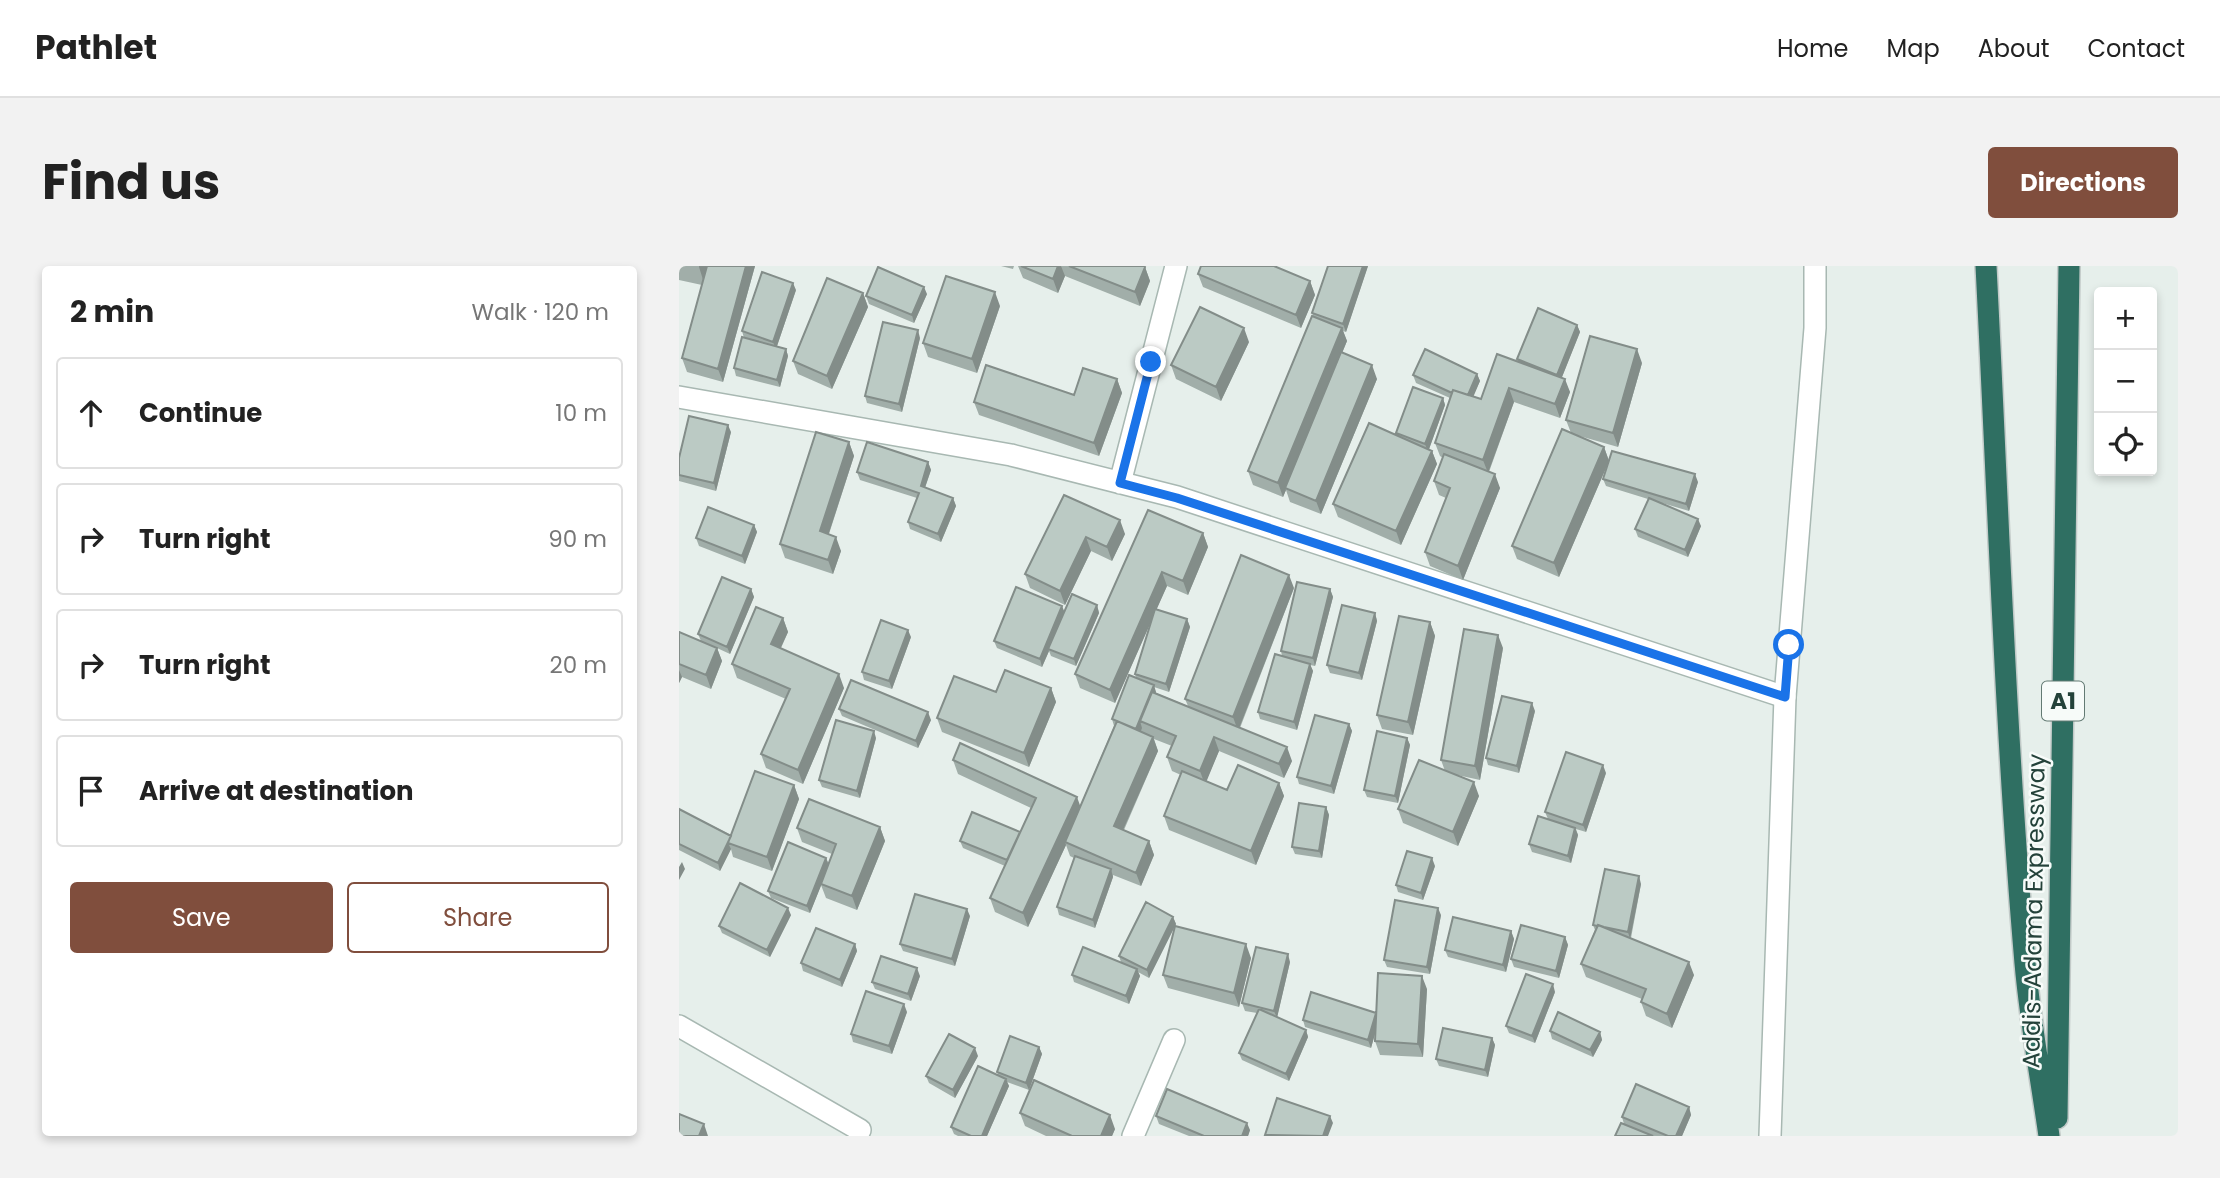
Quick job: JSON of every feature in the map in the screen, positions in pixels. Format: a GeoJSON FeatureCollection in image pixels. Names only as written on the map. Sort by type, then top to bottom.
{"type":"FeatureCollection","features":[{"type":"Feature","properties":{"kind":"highway"},"geometry":{"type":"LineString","coordinates":[[1986,266],[1998,492],[2005,707],[2025,966],[2049,1136]]}},
{"type":"Feature","properties":{"kind":"highway","name":"Addis-Adama Expressway"},"geometry":{"type":"LineString","coordinates":[[2057,1136],[2069,266]]}},
{"type":"Feature","properties":{"kind":"street"},"geometry":{"type":"LineString","coordinates":[[1120,483],[1177,266]]}},
{"type":"Feature","properties":{"kind":"street"},"geometry":{"type":"LineString","coordinates":[[1770,1136],[1785,697],[1815,328],[1815,266]]}},
{"type":"Feature","properties":{"kind":"street"},"geometry":{"type":"LineString","coordinates":[[679,397],[1011,455],[1191,502],[1785,697]]}},
{"type":"Feature","properties":{"kind":"street"},"geometry":{"type":"LineString","coordinates":[[679,1026],[860,1130]]}},
{"type":"Feature","properties":{"kind":"street"},"geometry":{"type":"LineString","coordinates":[[1133,1136],[1174,1040]]}},
{"type":"Feature","properties":{"kind":"building"},"geometry":{"type":"Polygon","coordinates":[[[707,266],[746,266],[718,369],[682,358],[707,266]]]}},
{"type":"Feature","properties":{"kind":"building"},"geometry":{"type":"Polygon","coordinates":[[[1021,266],[1058,266],[1053,279],[1021,266]]]}},
{"type":"Feature","properties":{"kind":"building"},"geometry":{"type":"Polygon","coordinates":[[[1069,266],[1144,266],[1145,267],[1135,292],[1069,266]]]}},
{"type":"Feature","properties":{"kind":"building"},"geometry":{"type":"Polygon","coordinates":[[[1201,266],[1274,266],[1310,281],[1296,315],[1198,274],[1201,266]]]}},
{"type":"Feature","properties":{"kind":"building"},"geometry":{"type":"Polygon","coordinates":[[[1328,266],[1363,266],[1343,324],[1312,313],[1328,266]]]}},
{"type":"Feature","properties":{"kind":"building"},"geometry":{"type":"Polygon","coordinates":[[[878,267],[924,287],[912,315],[866,296],[878,267]]]}},
{"type":"Feature","properties":{"kind":"building"},"geometry":{"type":"Polygon","coordinates":[[[762,272],[793,283],[773,342],[742,331],[762,272]]]}},
{"type":"Feature","properties":{"kind":"building"},"geometry":{"type":"Polygon","coordinates":[[[946,276],[995,292],[972,359],[923,343],[946,276]]]}},
{"type":"Feature","properties":{"kind":"building"},"geometry":{"type":"Polygon","coordinates":[[[827,278],[863,293],[827,376],[793,361],[827,278]]]}},
{"type":"Feature","properties":{"kind":"building"},"geometry":{"type":"Polygon","coordinates":[[[1200,307],[1244,328],[1216,387],[1171,365],[1200,307]]]}},
{"type":"Feature","properties":{"kind":"building"},"geometry":{"type":"Polygon","coordinates":[[[1538,308],[1577,325],[1557,375],[1517,359],[1538,308]]]}},
{"type":"Feature","properties":{"kind":"building"},"geometry":{"type":"Polygon","coordinates":[[[1312,316],[1342,328],[1278,483],[1248,471],[1312,316]]]}},
{"type":"Feature","properties":{"kind":"building"},"geometry":{"type":"Polygon","coordinates":[[[883,322],[918,330],[899,404],[865,396],[883,322]]]}},
{"type":"Feature","properties":{"kind":"building"},"geometry":{"type":"Polygon","coordinates":[[[1590,336],[1637,349],[1613,433],[1566,420],[1590,336]]]}},
{"type":"Feature","properties":{"kind":"building"},"geometry":{"type":"Polygon","coordinates":[[[742,337],[786,349],[777,380],[734,368],[742,337]]]}},
{"type":"Feature","properties":{"kind":"building"},"geometry":{"type":"Polygon","coordinates":[[[1425,349],[1477,374],[1468,395],[1453,390],[1452,393],[1413,375],[1425,349]]]}},
{"type":"Feature","properties":{"kind":"building"},"geometry":{"type":"Polygon","coordinates":[[[1341,352],[1372,365],[1316,501],[1285,488],[1341,352]]]}},
{"type":"Feature","properties":{"kind":"building"},"geometry":{"type":"Polygon","coordinates":[[[1497,354],[1565,379],[1555,404],[1509,388],[1483,460],[1435,443],[1453,390],[1481,399],[1497,354]]]}},
{"type":"Feature","properties":{"kind":"building"},"geometry":{"type":"Polygon","coordinates":[[[986,365],[1074,395],[1083,368],[1117,379],[1094,443],[974,402],[986,365]]]}},
{"type":"Feature","properties":{"kind":"building"},"geometry":{"type":"Polygon","coordinates":[[[1413,387],[1443,398],[1425,444],[1396,433],[1413,387]]]}},
{"type":"Feature","properties":{"kind":"building"},"geometry":{"type":"Polygon","coordinates":[[[689,416],[728,425],[714,483],[679,475],[679,458],[689,416]]]}},
{"type":"Feature","properties":{"kind":"building"},"geometry":{"type":"Polygon","coordinates":[[[1369,423],[1432,451],[1396,531],[1333,504],[1369,423]]]}},
{"type":"Feature","properties":{"kind":"building"},"geometry":{"type":"Polygon","coordinates":[[[1562,429],[1604,447],[1554,563],[1512,546],[1562,429]]]}},
{"type":"Feature","properties":{"kind":"building"},"geometry":{"type":"Polygon","coordinates":[[[816,432],[849,442],[820,531],[836,537],[828,560],[780,544],[816,432]]]}},
{"type":"Feature","properties":{"kind":"building"},"geometry":{"type":"Polygon","coordinates":[[[867,442],[928,462],[921,486],[953,498],[938,534],[908,522],[919,493],[857,472],[867,442]]]}},
{"type":"Feature","properties":{"kind":"building"},"geometry":{"type":"Polygon","coordinates":[[[1612,451],[1695,474],[1686,504],[1603,479],[1612,451]]]}},
{"type":"Feature","properties":{"kind":"building"},"geometry":{"type":"Polygon","coordinates":[[[1444,454],[1495,474],[1458,566],[1425,552],[1450,488],[1434,481],[1444,454]]]}},
{"type":"Feature","properties":{"kind":"building"},"geometry":{"type":"Polygon","coordinates":[[[1064,495],[1120,520],[1107,547],[1086,537],[1060,591],[1025,574],[1064,495]]]}},
{"type":"Feature","properties":{"kind":"building"},"geometry":{"type":"Polygon","coordinates":[[[1649,498],[1698,519],[1685,550],[1635,529],[1649,498]]]}},
{"type":"Feature","properties":{"kind":"building"},"geometry":{"type":"Polygon","coordinates":[[[708,507],[754,525],[742,556],[696,538],[708,507]]]}},
{"type":"Feature","properties":{"kind":"building"},"geometry":{"type":"Polygon","coordinates":[[[1148,510],[1203,533],[1183,581],[1162,572],[1110,690],[1075,674],[1148,510]]]}},
{"type":"Feature","properties":{"kind":"building"},"geometry":{"type":"Polygon","coordinates":[[[1241,555],[1289,575],[1233,717],[1185,699],[1241,555]]]}},
{"type":"Feature","properties":{"kind":"building"},"geometry":{"type":"Polygon","coordinates":[[[722,577],[751,589],[727,647],[698,634],[722,577]]]}},
{"type":"Feature","properties":{"kind":"building"},"geometry":{"type":"Polygon","coordinates":[[[1297,582],[1330,589],[1313,658],[1281,651],[1297,582]]]}},
{"type":"Feature","properties":{"kind":"building"},"geometry":{"type":"Polygon","coordinates":[[[1016,587],[1062,606],[1040,659],[994,641],[1016,587]]]}},
{"type":"Feature","properties":{"kind":"building"},"geometry":{"type":"Polygon","coordinates":[[[1072,594],[1097,605],[1074,659],[1048,649],[1072,594]]]}},
{"type":"Feature","properties":{"kind":"building"},"geometry":{"type":"Polygon","coordinates":[[[1342,605],[1375,613],[1359,673],[1327,665],[1342,605]]]}},
{"type":"Feature","properties":{"kind":"building"},"geometry":{"type":"Polygon","coordinates":[[[756,607],[783,618],[771,644],[839,674],[798,770],[761,754],[790,689],[732,664],[756,607]]]}},
{"type":"Feature","properties":{"kind":"building"},"geometry":{"type":"Polygon","coordinates":[[[1155,609],[1187,619],[1166,684],[1135,674],[1155,609]]]}},
{"type":"Feature","properties":{"kind":"building"},"geometry":{"type":"Polygon","coordinates":[[[1399,616],[1430,622],[1408,722],[1377,715],[1399,616]]]}},
{"type":"Feature","properties":{"kind":"building"},"geometry":{"type":"Polygon","coordinates":[[[881,620],[908,630],[889,681],[862,672],[881,620]]]}},
{"type":"Feature","properties":{"kind":"building"},"geometry":{"type":"Polygon","coordinates":[[[1464,629],[1498,635],[1475,766],[1441,760],[1464,629]]]}},
{"type":"Feature","properties":{"kind":"building"},"geometry":{"type":"Polygon","coordinates":[[[679,632],[717,648],[706,675],[679,664],[679,632]]]}},
{"type":"Feature","properties":{"kind":"building"},"geometry":{"type":"Polygon","coordinates":[[[1275,654],[1310,664],[1294,722],[1258,712],[1275,654]]]}},
{"type":"Feature","properties":{"kind":"building"},"geometry":{"type":"Polygon","coordinates":[[[1005,670],[1051,688],[1024,753],[937,718],[954,676],[996,692],[1005,670]]]}},
{"type":"Feature","properties":{"kind":"building"},"geometry":{"type":"Polygon","coordinates":[[[1129,675],[1154,685],[1136,729],[1112,719],[1129,675]]]}},
{"type":"Feature","properties":{"kind":"building"},"geometry":{"type":"Polygon","coordinates":[[[851,680],[928,712],[916,741],[839,709],[851,680]]]}},
{"type":"Feature","properties":{"kind":"building"},"geometry":{"type":"Polygon","coordinates":[[[1152,692],[1287,747],[1279,764],[1214,737],[1200,771],[1167,757],[1176,736],[1140,721],[1152,692]]]}},
{"type":"Feature","properties":{"kind":"building"},"geometry":{"type":"Polygon","coordinates":[[[1502,696],[1532,703],[1517,766],[1486,758],[1502,696]]]}},
{"type":"Feature","properties":{"kind":"building"},"geometry":{"type":"Polygon","coordinates":[[[1315,715],[1349,724],[1331,786],[1297,777],[1315,715]]]}},
{"type":"Feature","properties":{"kind":"building"},"geometry":{"type":"Polygon","coordinates":[[[836,720],[874,731],[857,791],[819,780],[836,720]]]}},
{"type":"Feature","properties":{"kind":"building"},"geometry":{"type":"Polygon","coordinates":[[[1117,721],[1153,737],[1114,826],[1149,841],[1136,873],[1065,842],[1117,721]]]}},
{"type":"Feature","properties":{"kind":"building"},"geometry":{"type":"Polygon","coordinates":[[[1377,731],[1407,738],[1395,796],[1364,790],[1377,731]]]}},
{"type":"Feature","properties":{"kind":"building"},"geometry":{"type":"Polygon","coordinates":[[[960,743],[1077,797],[1023,913],[990,898],[1036,798],[953,760],[960,743]]]}},
{"type":"Feature","properties":{"kind":"building"},"geometry":{"type":"Polygon","coordinates":[[[1566,752],[1603,765],[1583,825],[1545,812],[1566,752]]]}},
{"type":"Feature","properties":{"kind":"building"},"geometry":{"type":"Polygon","coordinates":[[[1419,760],[1474,782],[1453,832],[1398,809],[1419,760]]]}},
{"type":"Feature","properties":{"kind":"building"},"geometry":{"type":"Polygon","coordinates":[[[1238,765],[1279,783],[1251,851],[1164,816],[1182,771],[1227,790],[1238,765]]]}},
{"type":"Feature","properties":{"kind":"building"},"geometry":{"type":"Polygon","coordinates":[[[755,771],[794,785],[767,857],[728,843],[755,771]]]}},
{"type":"Feature","properties":{"kind":"building"},"geometry":{"type":"Polygon","coordinates":[[[809,799],[880,827],[852,896],[821,884],[836,844],[797,828],[809,799]]]}},
{"type":"Feature","properties":{"kind":"building"},"geometry":{"type":"Polygon","coordinates":[[[1299,803],[1326,807],[1319,851],[1292,847],[1299,803]]]}},
{"type":"Feature","properties":{"kind":"building"},"geometry":{"type":"Polygon","coordinates":[[[679,809],[731,836],[718,863],[679,844],[679,809]]]}},
{"type":"Feature","properties":{"kind":"building"},"geometry":{"type":"Polygon","coordinates":[[[972,812],[1020,832],[1007,860],[960,841],[972,812]]]}},
{"type":"Feature","properties":{"kind":"building"},"geometry":{"type":"Polygon","coordinates":[[[1538,816],[1575,828],[1568,856],[1529,844],[1538,816]]]}},
{"type":"Feature","properties":{"kind":"building"},"geometry":{"type":"Polygon","coordinates":[[[788,842],[826,858],[807,906],[768,891],[788,842]]]}},
{"type":"Feature","properties":{"kind":"building"},"geometry":{"type":"Polygon","coordinates":[[[1407,851],[1432,858],[1421,893],[1396,885],[1407,851]]]}},
{"type":"Feature","properties":{"kind":"building"},"geometry":{"type":"Polygon","coordinates":[[[1075,856],[1111,869],[1093,920],[1057,907],[1075,856]]]}},
{"type":"Feature","properties":{"kind":"building"},"geometry":{"type":"Polygon","coordinates":[[[1605,869],[1639,876],[1628,932],[1593,925],[1605,869]]]}},
{"type":"Feature","properties":{"kind":"building"},"geometry":{"type":"Polygon","coordinates":[[[740,883],[788,908],[767,950],[719,926],[740,883]]]}},
{"type":"Feature","properties":{"kind":"building"},"geometry":{"type":"Polygon","coordinates":[[[915,894],[967,909],[952,959],[900,944],[915,894]]]}},
{"type":"Feature","properties":{"kind":"building"},"geometry":{"type":"Polygon","coordinates":[[[1395,900],[1438,908],[1427,967],[1384,960],[1395,900]]]}},
{"type":"Feature","properties":{"kind":"building"},"geometry":{"type":"Polygon","coordinates":[[[1146,902],[1173,917],[1147,970],[1119,956],[1146,902]]]}},
{"type":"Feature","properties":{"kind":"building"},"geometry":{"type":"Polygon","coordinates":[[[1453,917],[1511,931],[1503,965],[1445,950],[1453,917]]]}},
{"type":"Feature","properties":{"kind":"building"},"geometry":{"type":"Polygon","coordinates":[[[1521,925],[1565,937],[1556,971],[1511,959],[1521,925]]]}},
{"type":"Feature","properties":{"kind":"building"},"geometry":{"type":"Polygon","coordinates":[[[1598,925],[1689,962],[1667,1014],[1641,1002],[1646,989],[1581,964],[1598,925]]]}},
{"type":"Feature","properties":{"kind":"building"},"geometry":{"type":"Polygon","coordinates":[[[1175,926],[1246,944],[1234,993],[1163,975],[1175,926]]]}},
{"type":"Feature","properties":{"kind":"building"},"geometry":{"type":"Polygon","coordinates":[[[816,928],[855,944],[840,980],[801,963],[816,928]]]}},
{"type":"Feature","properties":{"kind":"building"},"geometry":{"type":"Polygon","coordinates":[[[1083,947],[1137,969],[1126,996],[1072,975],[1083,947]]]}},
{"type":"Feature","properties":{"kind":"building"},"geometry":{"type":"Polygon","coordinates":[[[1256,947],[1288,954],[1274,1011],[1242,1003],[1256,947]]]}},
{"type":"Feature","properties":{"kind":"building"},"geometry":{"type":"Polygon","coordinates":[[[881,956],[917,968],[908,994],[872,982],[881,956]]]}},
{"type":"Feature","properties":{"kind":"building"},"geometry":{"type":"Polygon","coordinates":[[[1378,973],[1422,976],[1418,1044],[1375,1041],[1378,973]]]}},
{"type":"Feature","properties":{"kind":"building"},"geometry":{"type":"Polygon","coordinates":[[[1526,974],[1553,984],[1532,1036],[1506,1026],[1526,974]]]}},
{"type":"Feature","properties":{"kind":"building"},"geometry":{"type":"Polygon","coordinates":[[[866,991],[904,1004],[889,1046],[851,1034],[866,991]]]}},
{"type":"Feature","properties":{"kind":"building"},"geometry":{"type":"Polygon","coordinates":[[[1311,992],[1376,1013],[1368,1040],[1303,1020],[1311,992]]]}},
{"type":"Feature","properties":{"kind":"building"},"geometry":{"type":"Polygon","coordinates":[[[1259,1009],[1306,1030],[1286,1074],[1239,1053],[1259,1009]]]}},
{"type":"Feature","properties":{"kind":"building"},"geometry":{"type":"Polygon","coordinates":[[[1558,1012],[1600,1032],[1590,1050],[1550,1031],[1558,1012]]]}},
{"type":"Feature","properties":{"kind":"building"},"geometry":{"type":"Polygon","coordinates":[[[1443,1028],[1492,1038],[1485,1070],[1436,1059],[1443,1028]]]}},
{"type":"Feature","properties":{"kind":"building"},"geometry":{"type":"Polygon","coordinates":[[[949,1034],[975,1048],[953,1090],[926,1076],[949,1034]]]}},
{"type":"Feature","properties":{"kind":"building"},"geometry":{"type":"Polygon","coordinates":[[[1010,1036],[1039,1047],[1026,1083],[997,1072],[1010,1036]]]}},
{"type":"Feature","properties":{"kind":"building"},"geometry":{"type":"Polygon","coordinates":[[[978,1066],[1006,1079],[982,1136],[971,1136],[951,1127],[978,1066]]]}},
{"type":"Feature","properties":{"kind":"building"},"geometry":{"type":"Polygon","coordinates":[[[1034,1080],[1110,1115],[1101,1136],[1072,1136],[1020,1113],[1034,1080]]]}},
{"type":"Feature","properties":{"kind":"building"},"geometry":{"type":"Polygon","coordinates":[[[1636,1084],[1689,1107],[1676,1136],[1668,1136],[1622,1117],[1636,1084]]]}},
{"type":"Feature","properties":{"kind":"building"},"geometry":{"type":"Polygon","coordinates":[[[1167,1089],[1247,1123],[1242,1136],[1204,1136],[1156,1116],[1167,1089]]]}},
{"type":"Feature","properties":{"kind":"building"},"geometry":{"type":"Polygon","coordinates":[[[1277,1098],[1330,1116],[1323,1136],[1265,1135],[1277,1098]]]}},
{"type":"Feature","properties":{"kind":"building"},"geometry":{"type":"Polygon","coordinates":[[[679,1114],[704,1124],[699,1136],[679,1136],[679,1114]]]}},
{"type":"Feature","properties":{"kind":"building"},"geometry":{"type":"Polygon","coordinates":[[[1621,1123],[1653,1136],[1615,1136],[1621,1123]]]}},
{"type":"Feature","properties":{"kind":"route"},"geometry":{"type":"LineString","coordinates":[[1151,362],[1120,483],[1177,498],[1785,697],[1789,645]]}}]}
